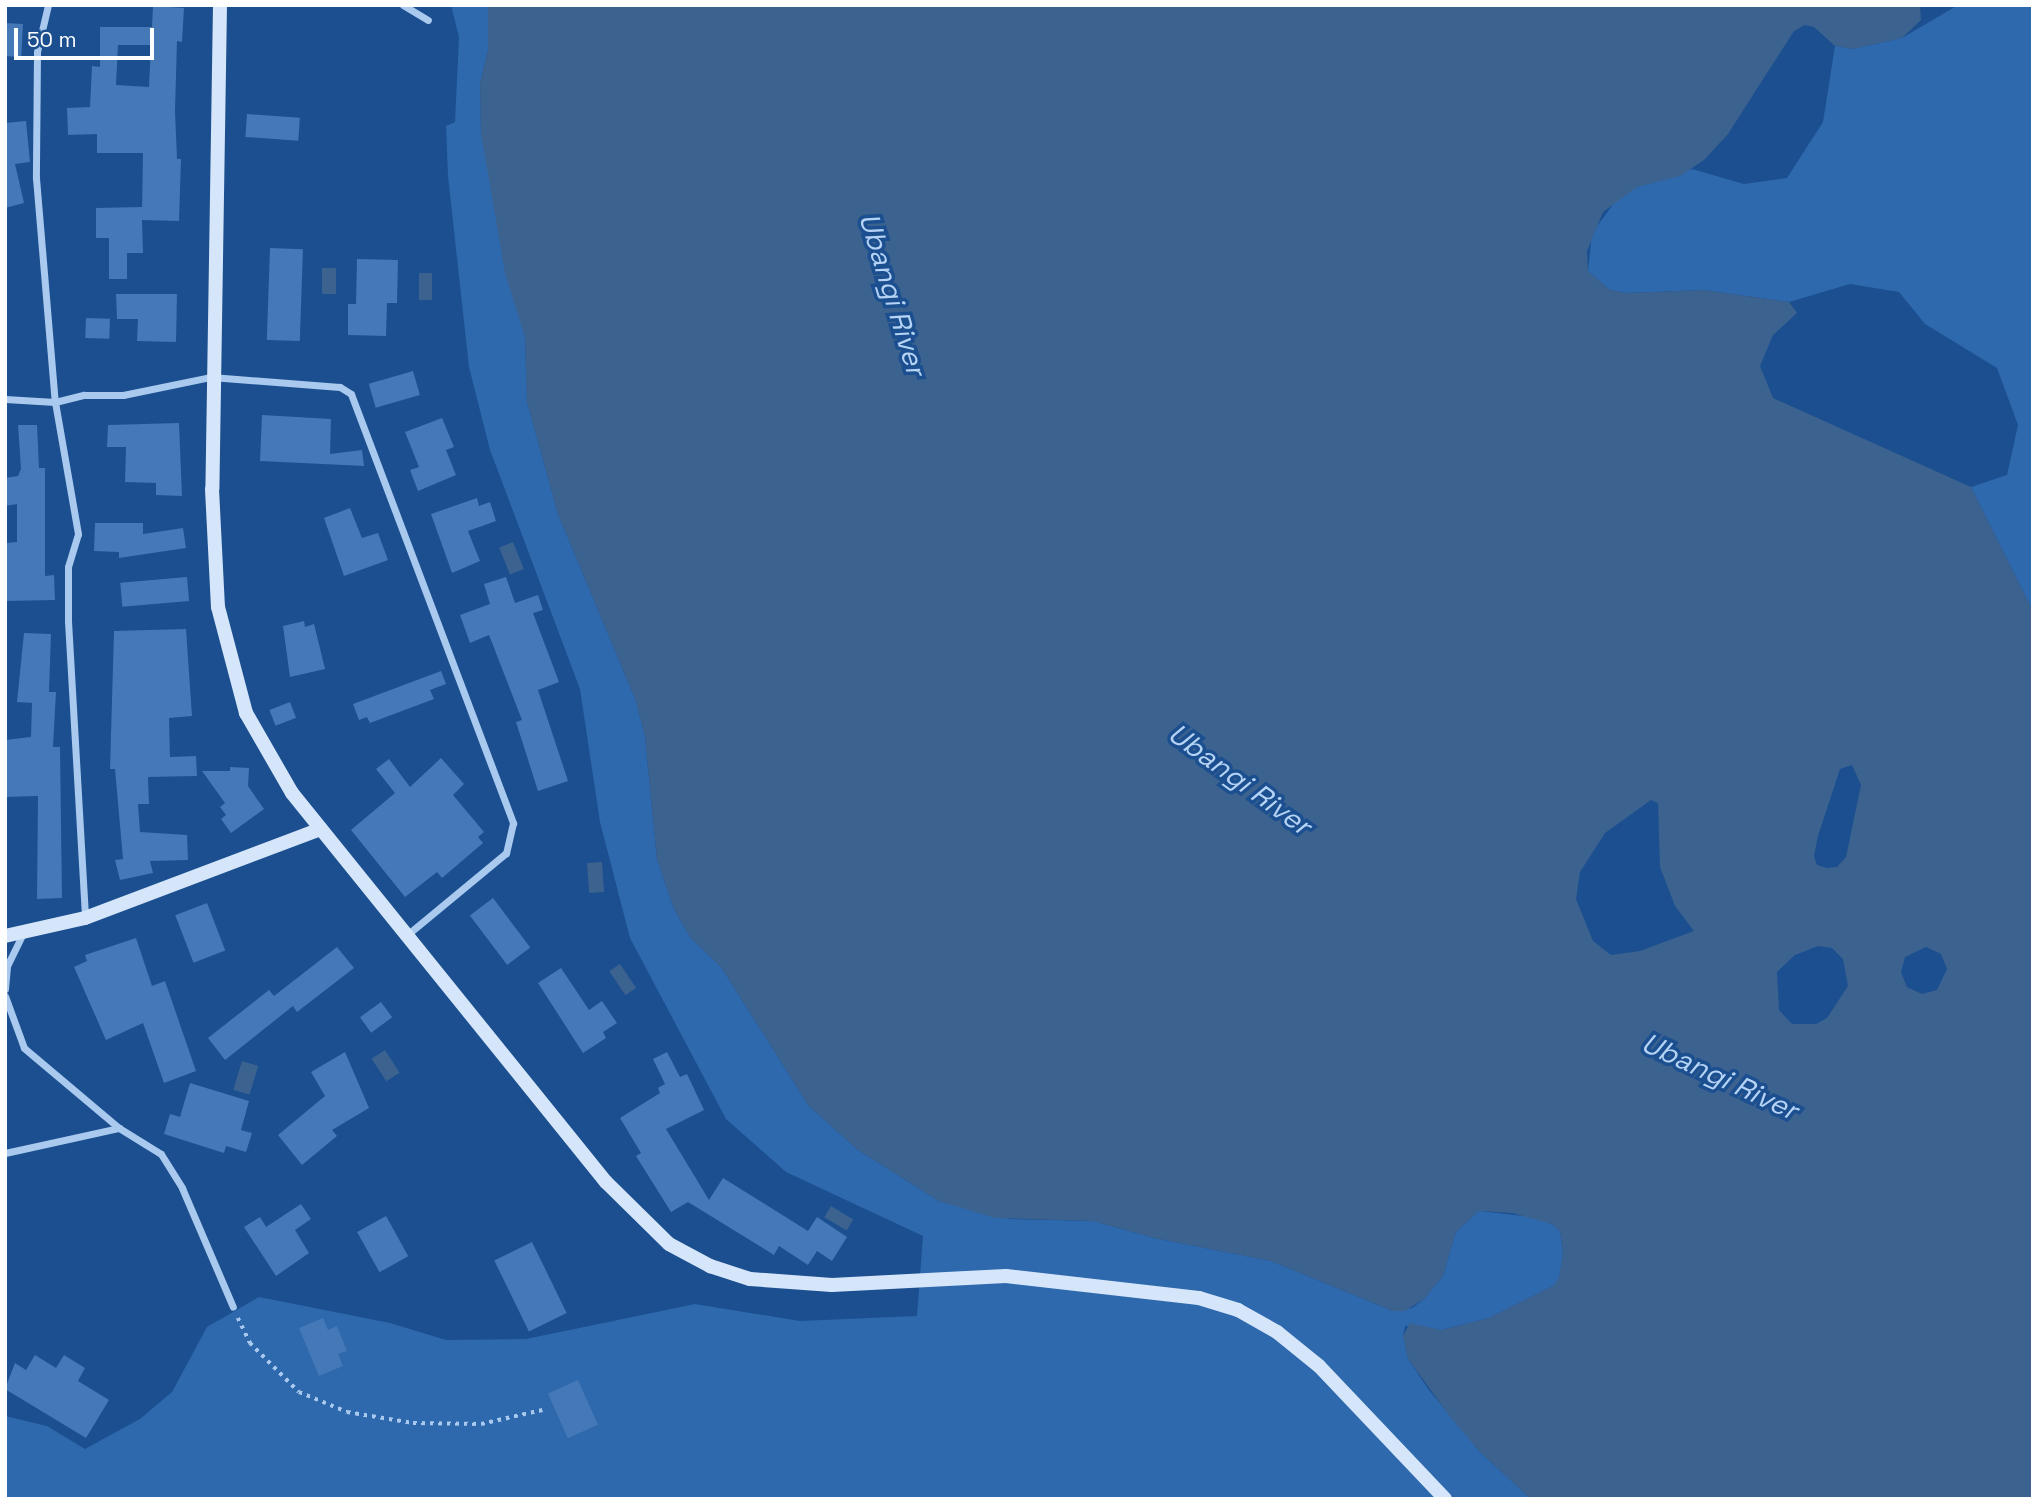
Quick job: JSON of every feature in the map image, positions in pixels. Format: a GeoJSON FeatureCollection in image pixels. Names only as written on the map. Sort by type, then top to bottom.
{"type":"FeatureCollection","features":[{"type":"Feature","properties":{"kind":"main road"},"geometry":{"type":"LineString","coordinates":[[220,5],[211,377],[218,607],[231,666],[265,754],[321,829],[606,1182],[668,1244],[710,1266],[750,1279],[832,1284],[1006,1276],[1199,1298],[1238,1310],[1277,1332],[1319,1366],[1445,1499]]}},
{"type":"Feature","properties":{"kind":"main road"},"geometry":{"type":"LineString","coordinates":[[5,936],[22,935],[85,918],[321,829]]}},
{"type":"Feature","properties":{"kind":"street"},"geometry":{"type":"LineString","coordinates":[[48,5],[37,52],[36,178],[55,402],[78,534],[68,567],[68,621],[85,918]]}},
{"type":"Feature","properties":{"kind":"street"},"geometry":{"type":"LineString","coordinates":[[403,5],[428,20]]}},
{"type":"Feature","properties":{"kind":"street"},"geometry":{"type":"LineString","coordinates":[[5,399],[55,402],[211,377],[340,387],[356,402],[513,823],[506,853],[407,935]]}},
{"type":"Feature","properties":{"kind":"street"},"geometry":{"type":"LineString","coordinates":[[5,989],[7,966],[22,935]]}},
{"type":"Feature","properties":{"kind":"street"},"geometry":{"type":"LineString","coordinates":[[5,996],[24,1048],[119,1128],[161,1154],[182,1188],[233,1307]]}},
{"type":"Feature","properties":{"kind":"street"},"geometry":{"type":"LineString","coordinates":[[5,1153],[119,1128]]}},
{"type":"Feature","properties":{"kind":"path"},"geometry":{"type":"LineString","coordinates":[[233,1307],[250,1343],[299,1392],[347,1412],[413,1423],[481,1424],[542,1410]]}},
{"type":"Feature","properties":{"kind":"shaded area"},"geometry":{"type":"Polygon","coordinates":[[[451,5],[488,5],[488,50],[480,83],[481,133],[525,337],[527,402],[558,514],[636,701],[645,737],[657,859],[674,909],[690,937],[721,967],[809,1106],[858,1150],[939,1201],[1010,1219],[1093,1221],[1154,1238],[1271,1261],[1393,1311],[1412,1308],[1424,1299],[1443,1276],[1456,1232],[1479,1211],[1534,1217],[1552,1224],[1560,1231],[1563,1254],[1559,1279],[1553,1286],[1489,1318],[1441,1330],[1405,1326],[1403,1336],[1408,1359],[1429,1390],[1480,1452],[1531,1499],[5,1499],[5,1416],[47,1426],[85,1449],[140,1419],[172,1392],[207,1327],[259,1297],[390,1323],[446,1340],[526,1339],[695,1304],[800,1321],[917,1316],[923,1236],[786,1172],[726,1119],[630,938],[600,822],[580,689],[490,450],[469,367],[448,176],[446,126],[455,122],[459,37],[451,5]]]}},
{"type":"Feature","properties":{"kind":"shaded area"},"geometry":{"type":"Polygon","coordinates":[[[1958,5],[2033,7],[2033,611],[1971,487],[2007,475],[2018,425],[1997,368],[1925,324],[1899,292],[1850,284],[1789,302],[1704,290],[1627,293],[1610,290],[1588,271],[1592,233],[1617,199],[1637,187],[1692,169],[1744,184],[1787,178],[1823,122],[1835,46],[1853,49],[1902,38],[1958,5]]]}},
{"type":"Feature","properties":{"kind":"water","name":"Ubangi River"},"geometry":{"type":"Polygon","coordinates":[[[488,5],[1920,5],[1921,20],[1902,38],[1853,49],[1835,46],[1814,27],[1805,25],[1794,31],[1728,134],[1704,160],[1680,176],[1637,187],[1603,212],[1587,251],[1588,271],[1610,290],[1627,293],[1704,290],[1789,302],[1797,313],[1773,335],[1760,366],[1773,398],[1971,487],[2033,611],[2033,1499],[1531,1499],[1480,1452],[1451,1418],[1408,1359],[1403,1336],[1410,1323],[1441,1330],[1489,1318],[1553,1286],[1559,1278],[1563,1253],[1560,1231],[1552,1224],[1512,1213],[1479,1211],[1456,1232],[1443,1276],[1424,1299],[1405,1311],[1393,1311],[1271,1261],[1154,1238],[1093,1221],[995,1218],[939,1201],[858,1150],[809,1106],[721,967],[690,937],[674,909],[657,859],[645,737],[636,701],[558,514],[527,402],[525,337],[505,273],[481,133],[480,83],[488,50],[488,5]],[[1852,765],[1840,769],[1814,856],[1817,865],[1827,868],[1837,867],[1846,857],[1861,785],[1852,765]],[[1651,800],[1605,833],[1580,872],[1576,899],[1593,941],[1611,955],[1640,951],[1694,931],[1675,906],[1660,867],[1658,803],[1651,800]],[[1818,946],[1795,955],[1777,972],[1779,1010],[1792,1024],[1816,1024],[1827,1018],[1848,986],[1843,959],[1832,948],[1818,946]],[[1926,947],[1905,957],[1901,972],[1907,987],[1922,994],[1937,990],[1947,969],[1941,954],[1926,947]]]}},
{"type":"Feature","properties":{"kind":"water"},"geometry":{"type":"Polygon","coordinates":[[[322,268],[336,268],[336,294],[322,294],[322,268]]]}},
{"type":"Feature","properties":{"kind":"water"},"geometry":{"type":"Polygon","coordinates":[[[419,273],[432,273],[432,300],[419,300],[419,273]]]}},
{"type":"Feature","properties":{"kind":"water"},"geometry":{"type":"Polygon","coordinates":[[[513,542],[524,569],[510,575],[499,548],[513,542]]]}},
{"type":"Feature","properties":{"kind":"water"},"geometry":{"type":"Polygon","coordinates":[[[602,862],[604,892],[589,893],[587,863],[602,862]]]}},
{"type":"Feature","properties":{"kind":"water"},"geometry":{"type":"Polygon","coordinates":[[[620,964],[636,988],[625,995],[609,971],[620,964]]]}},
{"type":"Feature","properties":{"kind":"water"},"geometry":{"type":"Polygon","coordinates":[[[385,1050],[400,1073],[386,1081],[372,1059],[385,1050]]]}},
{"type":"Feature","properties":{"kind":"water"},"geometry":{"type":"Polygon","coordinates":[[[242,1061],[258,1066],[249,1095],[233,1090],[242,1061]]]}},
{"type":"Feature","properties":{"kind":"water"},"geometry":{"type":"Polygon","coordinates":[[[831,1206],[853,1219],[847,1231],[824,1217],[831,1206]]]}},
{"type":"Feature","properties":{"kind":"building"},"geometry":{"type":"Polygon","coordinates":[[[153,6],[184,8],[182,42],[177,41],[175,111],[177,159],[181,159],[179,221],[142,220],[143,253],[127,253],[127,279],[109,279],[109,238],[96,238],[96,208],[142,207],[142,211],[143,153],[97,153],[97,134],[68,135],[67,108],[90,107],[92,66],[100,67],[100,27],[152,27],[153,6]],[[118,45],[116,85],[149,87],[151,45],[118,45]]]}},
{"type":"Feature","properties":{"kind":"building"},"geometry":{"type":"Polygon","coordinates":[[[5,23],[23,24],[21,57],[5,56],[5,23]]]}},
{"type":"Feature","properties":{"kind":"building"},"geometry":{"type":"Polygon","coordinates":[[[247,114],[300,118],[298,141],[245,137],[247,114]]]}},
{"type":"Feature","properties":{"kind":"building"},"geometry":{"type":"Polygon","coordinates":[[[26,121],[30,162],[15,164],[24,203],[5,208],[5,123],[26,121]]]}},
{"type":"Feature","properties":{"kind":"building"},"geometry":{"type":"Polygon","coordinates":[[[270,248],[303,249],[300,341],[267,340],[270,248]]]}},
{"type":"Feature","properties":{"kind":"building"},"geometry":{"type":"Polygon","coordinates":[[[357,259],[398,260],[397,303],[387,303],[386,336],[348,335],[348,304],[356,304],[357,259]]]}},
{"type":"Feature","properties":{"kind":"building"},"geometry":{"type":"Polygon","coordinates":[[[116,294],[177,294],[176,342],[137,341],[138,319],[117,319],[116,294]]]}},
{"type":"Feature","properties":{"kind":"building"},"geometry":{"type":"Polygon","coordinates":[[[86,318],[110,319],[109,339],[85,338],[86,318]]]}},
{"type":"Feature","properties":{"kind":"building"},"geometry":{"type":"Polygon","coordinates":[[[413,371],[420,395],[376,408],[369,384],[413,371]]]}},
{"type":"Feature","properties":{"kind":"building"},"geometry":{"type":"Polygon","coordinates":[[[262,415],[331,419],[330,454],[362,450],[364,466],[260,461],[262,415]]]}},
{"type":"Feature","properties":{"kind":"building"},"geometry":{"type":"Polygon","coordinates":[[[442,418],[454,447],[446,450],[456,475],[418,491],[410,470],[419,467],[405,432],[442,418]]]}},
{"type":"Feature","properties":{"kind":"building"},"geometry":{"type":"Polygon","coordinates":[[[179,423],[182,496],[156,495],[156,483],[125,482],[126,447],[107,447],[108,425],[179,423]]]}},
{"type":"Feature","properties":{"kind":"building"},"geometry":{"type":"Polygon","coordinates":[[[18,425],[37,425],[39,468],[45,468],[45,576],[54,575],[55,600],[5,601],[5,543],[17,542],[17,504],[5,506],[5,478],[18,476],[21,469],[18,425]]]}},
{"type":"Feature","properties":{"kind":"building"},"geometry":{"type":"Polygon","coordinates":[[[477,498],[479,506],[490,502],[496,521],[468,531],[480,561],[452,573],[431,514],[477,498]]]}},
{"type":"Feature","properties":{"kind":"building"},"geometry":{"type":"Polygon","coordinates":[[[350,508],[362,538],[378,533],[388,560],[344,576],[324,518],[350,508]]]}},
{"type":"Feature","properties":{"kind":"building"},"geometry":{"type":"Polygon","coordinates":[[[95,523],[143,523],[143,534],[183,528],[186,548],[119,558],[119,552],[94,551],[95,523]]]}},
{"type":"Feature","properties":{"kind":"building"},"geometry":{"type":"Polygon","coordinates":[[[187,577],[189,601],[122,607],[120,583],[187,577]]]}},
{"type":"Feature","properties":{"kind":"building"},"geometry":{"type":"Polygon","coordinates":[[[506,577],[515,603],[538,595],[543,610],[533,613],[559,682],[538,690],[568,781],[538,791],[516,722],[522,720],[489,635],[470,643],[460,615],[490,604],[484,584],[506,577]]]}},
{"type":"Feature","properties":{"kind":"building"},"geometry":{"type":"Polygon","coordinates":[[[304,621],[305,627],[314,624],[325,669],[290,677],[283,626],[304,621]]]}},
{"type":"Feature","properties":{"kind":"building"},"geometry":{"type":"Polygon","coordinates":[[[186,629],[192,716],[169,718],[170,757],[196,756],[197,776],[148,777],[149,804],[138,804],[140,832],[187,835],[188,860],[150,861],[153,873],[120,880],[115,860],[123,859],[115,769],[110,769],[114,631],[186,629]]]}},
{"type":"Feature","properties":{"kind":"building"},"geometry":{"type":"Polygon","coordinates":[[[24,633],[51,634],[49,692],[56,692],[53,747],[60,747],[62,898],[37,899],[38,796],[5,797],[5,740],[31,737],[32,703],[17,702],[24,633]]]}},
{"type":"Feature","properties":{"kind":"building"},"geometry":{"type":"Polygon","coordinates":[[[441,671],[446,684],[430,690],[434,699],[370,723],[367,717],[359,720],[353,704],[441,671]]]}},
{"type":"Feature","properties":{"kind":"building"},"geometry":{"type":"Polygon","coordinates":[[[290,702],[296,718],[276,726],[269,710],[290,702]]]}},
{"type":"Feature","properties":{"kind":"building"},"geometry":{"type":"Polygon","coordinates":[[[441,758],[464,784],[453,795],[484,832],[478,837],[483,843],[442,878],[437,872],[405,897],[351,830],[395,793],[376,769],[389,759],[410,787],[441,758]]]}},
{"type":"Feature","properties":{"kind":"building"},"geometry":{"type":"Polygon","coordinates":[[[230,767],[249,768],[248,786],[264,809],[231,833],[221,819],[226,815],[220,807],[225,803],[202,771],[230,771],[230,767]]]}},
{"type":"Feature","properties":{"kind":"building"},"geometry":{"type":"Polygon","coordinates":[[[493,898],[530,948],[507,965],[470,915],[493,898]]]}},
{"type":"Feature","properties":{"kind":"building"},"geometry":{"type":"Polygon","coordinates":[[[207,903],[225,951],[194,963],[175,915],[207,903]]]}},
{"type":"Feature","properties":{"kind":"building"},"geometry":{"type":"Polygon","coordinates":[[[136,938],[152,986],[165,981],[196,1071],[164,1083],[143,1023],[106,1040],[74,967],[87,961],[85,955],[136,938]]]}},
{"type":"Feature","properties":{"kind":"building"},"geometry":{"type":"Polygon","coordinates":[[[337,947],[354,968],[297,1012],[293,1006],[225,1060],[208,1038],[269,990],[274,996],[337,947]]]}},
{"type":"Feature","properties":{"kind":"building"},"geometry":{"type":"Polygon","coordinates":[[[561,968],[589,1010],[602,1001],[617,1023],[603,1032],[606,1038],[583,1053],[538,983],[561,968]]]}},
{"type":"Feature","properties":{"kind":"building"},"geometry":{"type":"Polygon","coordinates":[[[381,1002],[392,1017],[371,1033],[360,1017],[381,1002]]]}},
{"type":"Feature","properties":{"kind":"building"},"geometry":{"type":"Polygon","coordinates":[[[345,1052],[369,1108],[332,1130],[337,1136],[302,1165],[278,1135],[325,1096],[311,1072],[345,1052]]]}},
{"type":"Feature","properties":{"kind":"building"},"geometry":{"type":"Polygon","coordinates":[[[667,1052],[680,1077],[687,1074],[704,1110],[666,1129],[709,1200],[723,1178],[808,1231],[817,1217],[847,1237],[832,1261],[817,1251],[808,1265],[779,1246],[774,1255],[688,1202],[671,1212],[636,1156],[641,1153],[620,1118],[660,1093],[658,1088],[665,1084],[653,1059],[667,1052]]]}},
{"type":"Feature","properties":{"kind":"building"},"geometry":{"type":"Polygon","coordinates":[[[190,1083],[249,1101],[241,1130],[252,1133],[246,1152],[226,1146],[224,1153],[164,1134],[170,1114],[180,1117],[190,1083]]]}},
{"type":"Feature","properties":{"kind":"building"},"geometry":{"type":"Polygon","coordinates":[[[301,1204],[311,1219],[295,1230],[309,1253],[276,1276],[244,1227],[260,1217],[266,1227],[301,1204]]]}},
{"type":"Feature","properties":{"kind":"building"},"geometry":{"type":"Polygon","coordinates":[[[386,1216],[408,1256],[379,1272],[357,1232],[386,1216]]]}},
{"type":"Feature","properties":{"kind":"building"},"geometry":{"type":"Polygon","coordinates":[[[532,1242],[567,1313],[529,1331],[494,1260],[532,1242]]]}},
{"type":"Feature","properties":{"kind":"building"},"geometry":{"type":"Polygon","coordinates":[[[323,1318],[328,1330],[337,1326],[347,1351],[338,1354],[343,1366],[319,1376],[299,1328],[323,1318]]]}},
{"type":"Feature","properties":{"kind":"building"},"geometry":{"type":"Polygon","coordinates":[[[35,1355],[56,1368],[64,1355],[85,1368],[78,1381],[109,1400],[86,1438],[5,1389],[15,1363],[26,1370],[35,1355]]]}},
{"type":"Feature","properties":{"kind":"building"},"geometry":{"type":"Polygon","coordinates":[[[578,1380],[598,1425],[568,1438],[548,1393],[578,1380]]]}}]}
